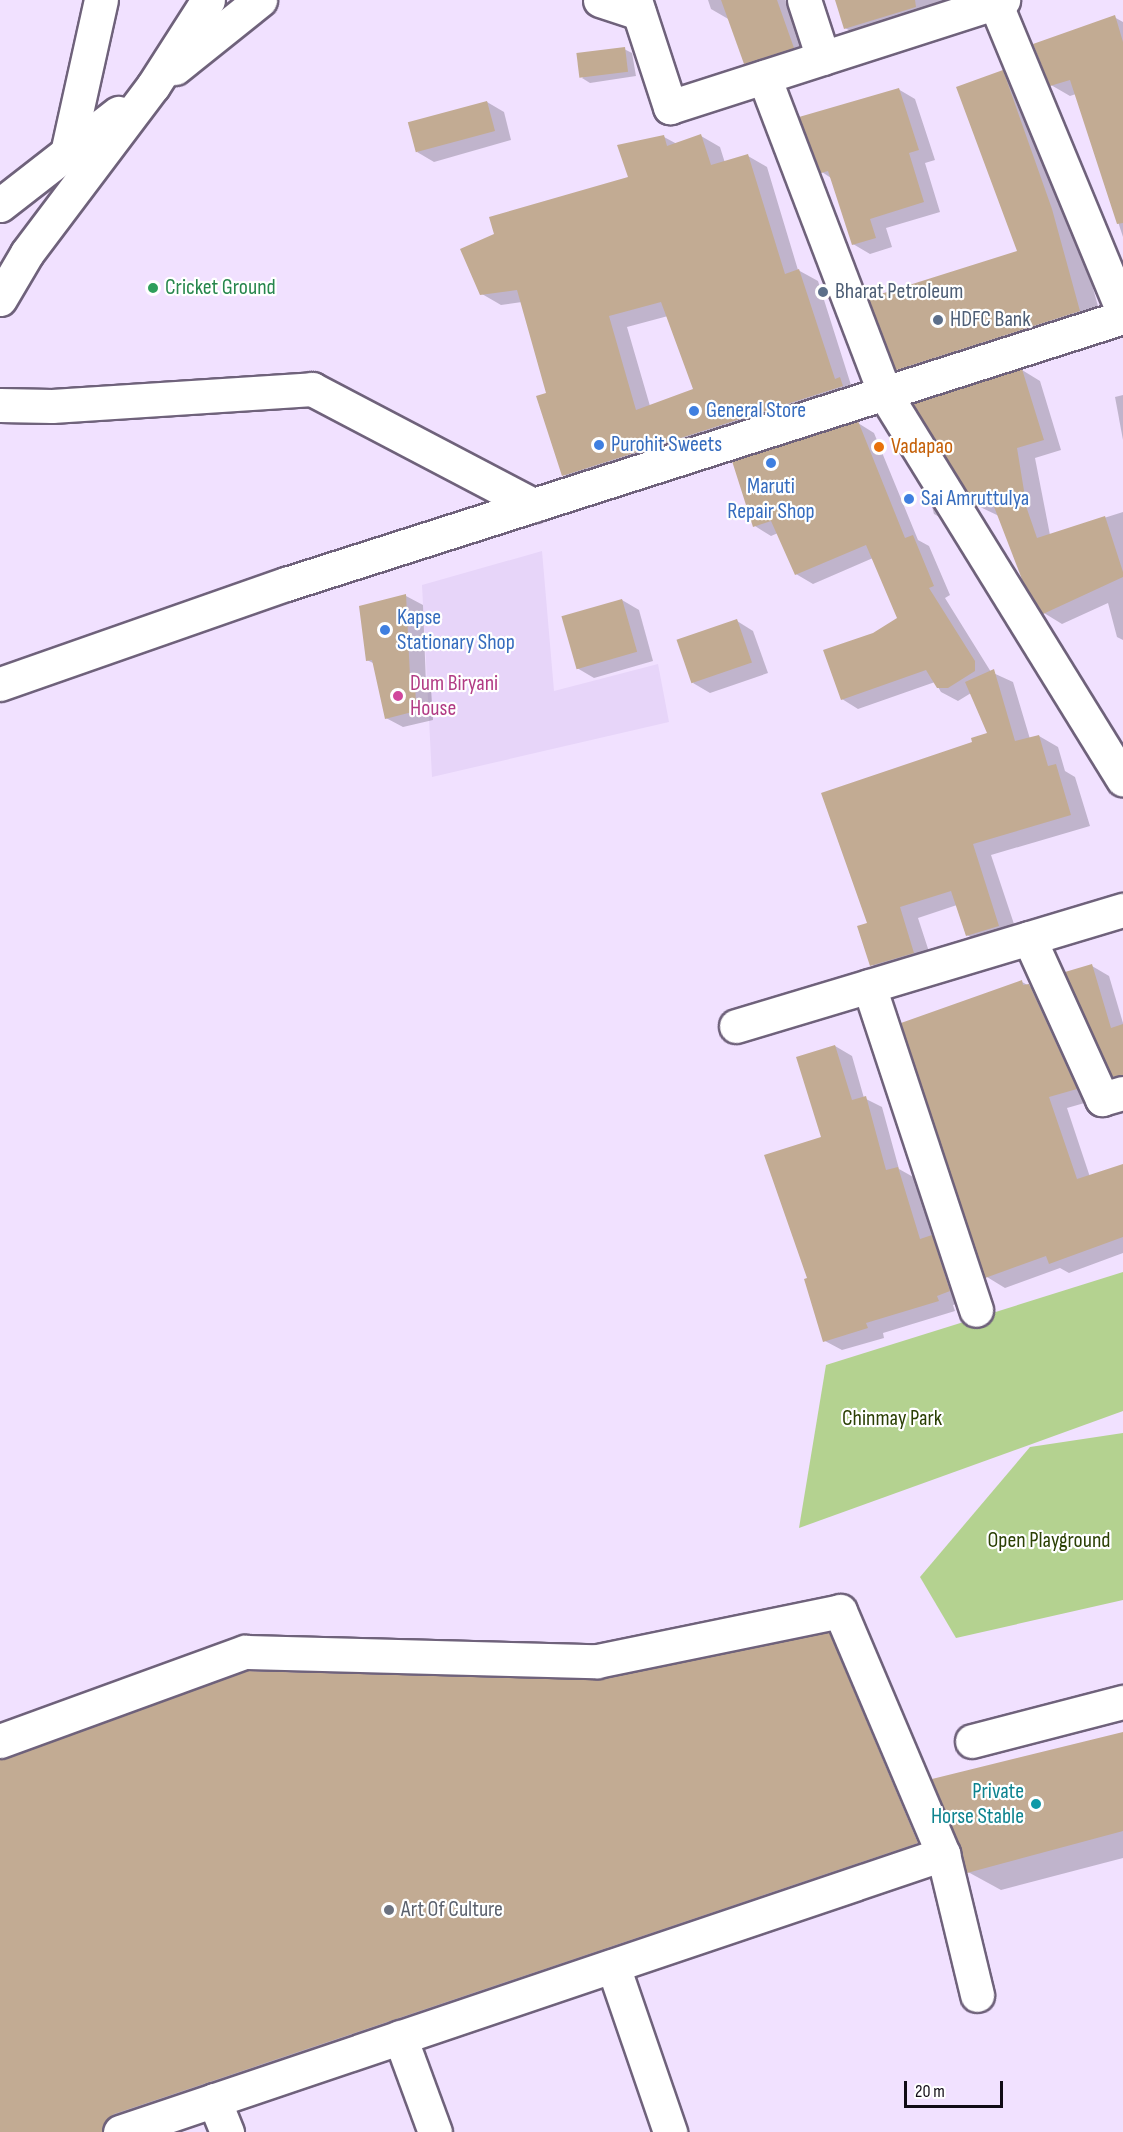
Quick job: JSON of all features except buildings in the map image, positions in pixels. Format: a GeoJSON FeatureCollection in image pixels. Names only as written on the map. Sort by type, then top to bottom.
{"type":"FeatureCollection","features":[{"type":"Feature","properties":{"kind":"street"},"geometry":{"type":"LineString","coordinates":[[67,153],[100,0]]}},
{"type":"Feature","properties":{"kind":"street"},"geometry":{"type":"LineString","coordinates":[[0,299],[27,253],[153,86],[208,0]]}},
{"type":"Feature","properties":{"kind":"street"},"geometry":{"type":"LineString","coordinates":[[0,205],[260,0]]}},
{"type":"Feature","properties":{"kind":"street"},"geometry":{"type":"LineString","coordinates":[[600,0],[637,6],[670,107],[997,1],[1123,310]]}},
{"type":"Feature","properties":{"kind":"street"},"geometry":{"type":"LineString","coordinates":[[804,0],[823,58]]}},
{"type":"Feature","properties":{"kind":"street"},"geometry":{"type":"LineString","coordinates":[[764,77],[885,394],[1123,780]]}},
{"type":"Feature","properties":{"kind":"street"},"geometry":{"type":"LineString","coordinates":[[0,684],[286,584],[1123,316]]}},
{"type":"Feature","properties":{"kind":"street"},"geometry":{"type":"LineString","coordinates":[[0,405],[52,406],[312,389],[533,505]]}},
{"type":"Feature","properties":{"kind":"street"},"geometry":{"type":"LineString","coordinates":[[735,1026],[1123,910]]}},
{"type":"Feature","properties":{"kind":"street"},"geometry":{"type":"LineString","coordinates":[[1029,938],[1102,1099],[1123,1093]]}},
{"type":"Feature","properties":{"kind":"street"},"geometry":{"type":"LineString","coordinates":[[869,986],[976,1310]]}},
{"type":"Feature","properties":{"kind":"street"},"geometry":{"type":"LineString","coordinates":[[0,1741],[245,1652],[597,1661],[840,1611],[943,1854],[977,1995]]}},
{"type":"Feature","properties":{"kind":"street"},"geometry":{"type":"LineString","coordinates":[[972,1742],[1123,1702]]}},
{"type":"Feature","properties":{"kind":"street"},"geometry":{"type":"LineString","coordinates":[[120,2132],[943,1854]]}},
{"type":"Feature","properties":{"kind":"street"},"geometry":{"type":"LineString","coordinates":[[613,1965],[670,2132]]}},
{"type":"Feature","properties":{"kind":"street"},"geometry":{"type":"LineString","coordinates":[[400,2037],[435,2132]]}},
{"type":"Feature","properties":{"kind":"street"},"geometry":{"type":"LineString","coordinates":[[214,2100],[226,2132]]}},
{"type":"Feature","properties":{"kind":"shaded area"},"geometry":{"type":"Polygon","coordinates":[[[542,551],[554,691],[658,664],[669,722],[432,777],[422,585],[542,551]]]}},
{"type":"Feature","properties":{"kind":"green space","name":"Chinmay Park"},"geometry":{"type":"Polygon","coordinates":[[[1123,1272],[1123,1411],[799,1528],[826,1365],[1123,1272]]]}},
{"type":"Feature","properties":{"kind":"green space","name":"Open Playground"},"geometry":{"type":"Polygon","coordinates":[[[1123,1433],[1123,1600],[956,1638],[920,1577],[1030,1447],[1123,1433]]]}},
{"type":"Feature","properties":{"kind":"place","name":"Cricket Ground"},"geometry":{"type":"Point","coordinates":[153,288]}},
{"type":"Feature","properties":{"kind":"place","name":"Bharat Petroleum"},"geometry":{"type":"Point","coordinates":[823,292]}},
{"type":"Feature","properties":{"kind":"place","name":"HDFC Bank"},"geometry":{"type":"Point","coordinates":[938,320]}},
{"type":"Feature","properties":{"kind":"place","name":"General Store"},"geometry":{"type":"Point","coordinates":[694,411]}},
{"type":"Feature","properties":{"kind":"place","name":"Purohit Sweets"},"geometry":{"type":"Point","coordinates":[599,445]}},
{"type":"Feature","properties":{"kind":"place","name":"Vadapao"},"geometry":{"type":"Point","coordinates":[879,447]}},
{"type":"Feature","properties":{"kind":"place","name":"Maruti Repair Shop"},"geometry":{"type":"Point","coordinates":[771,463]}},
{"type":"Feature","properties":{"kind":"place","name":"Sai Amruttulya"},"geometry":{"type":"Point","coordinates":[909,499]}},
{"type":"Feature","properties":{"kind":"place","name":"Kapse Stationary Shop"},"geometry":{"type":"Point","coordinates":[385,630]}},
{"type":"Feature","properties":{"kind":"place","name":"Dum Biryani House"},"geometry":{"type":"Point","coordinates":[398,696]}},
{"type":"Feature","properties":{"kind":"place","name":"Private Horse Stable"},"geometry":{"type":"Point","coordinates":[1036,1804]}},
{"type":"Feature","properties":{"kind":"place","name":"Art Of Culture"},"geometry":{"type":"Point","coordinates":[389,1910]}}]}
